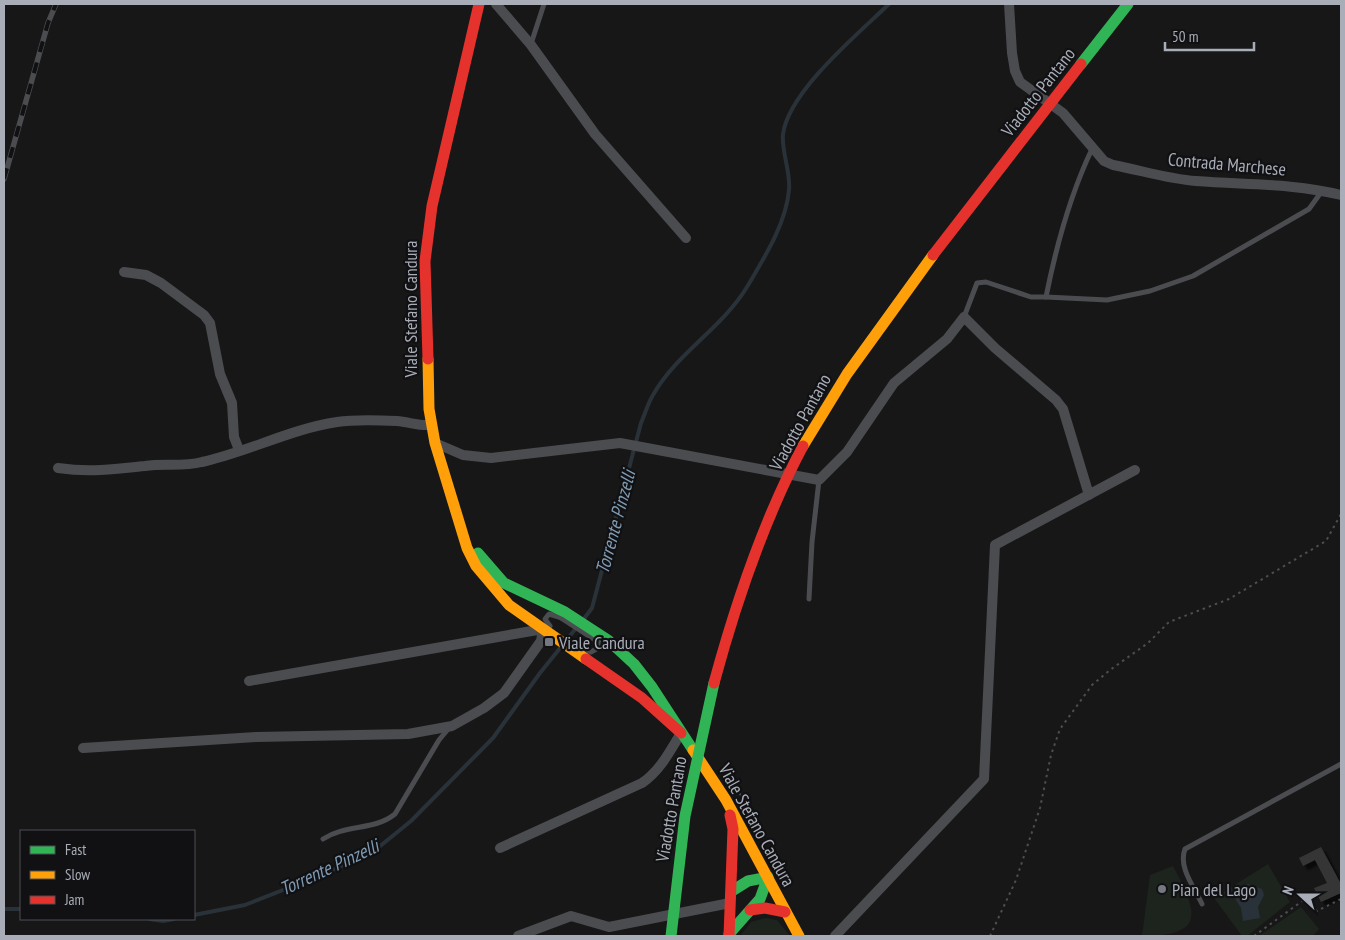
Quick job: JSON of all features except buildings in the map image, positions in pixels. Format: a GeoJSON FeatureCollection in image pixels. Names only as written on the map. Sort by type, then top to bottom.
{"type":"FeatureCollection","features":[{"type":"Feature","properties":{"kind":"main road","name":"Viale Stefano Candura"},"geometry":{"type":"LineString","coordinates":[[479,4],[449,126],[428,231],[424,286],[431,425],[435,443],[460,525],[472,557],[489,584],[509,605],[577,648],[642,698],[681,733]]}},
{"type":"Feature","properties":{"kind":"main road","name":"Viadotto Pantano"},"geometry":{"type":"LineString","coordinates":[[671,936],[674,897],[693,779],[717,672],[764,530],[796,459],[846,376],[901,297],[1128,4]]}},
{"type":"Feature","properties":{"kind":"main road","name":"Viale Stefano Candura"},"geometry":{"type":"LineString","coordinates":[[460,525],[483,562],[504,582],[588,631],[608,640],[634,664],[652,687],[726,800],[799,936]]}},
{"type":"Feature","properties":{"kind":"main road"},"geometry":{"type":"LineString","coordinates":[[726,800],[733,829],[729,935]]}},
{"type":"Feature","properties":{"kind":"main road"},"geometry":{"type":"LineString","coordinates":[[731,897],[745,882],[768,877]]}},
{"type":"Feature","properties":{"kind":"main road"},"geometry":{"type":"LineString","coordinates":[[729,935],[760,898],[768,877]]}},
{"type":"Feature","properties":{"kind":"main road"},"geometry":{"type":"LineString","coordinates":[[750,910],[765,908],[785,912]]}},
{"type":"Feature","properties":{"kind":"street"},"geometry":{"type":"LineString","coordinates":[[496,4],[531,44],[595,134],[686,238]]}},
{"type":"Feature","properties":{"kind":"street","name":"Contrada Marchese"},"geometry":{"type":"LineString","coordinates":[[1009,4],[1015,71],[1020,82],[1047,100],[1078,129],[1104,161],[1113,165],[1194,181],[1273,184],[1322,190],[1341,195]]}},
{"type":"Feature","properties":{"kind":"street"},"geometry":{"type":"LineString","coordinates":[[124,272],[146,275],[161,283],[204,315],[210,323],[220,374],[232,403],[234,437],[239,450]]}},
{"type":"Feature","properties":{"kind":"street"},"geometry":{"type":"LineString","coordinates":[[435,443],[463,455],[491,458],[620,443],[819,480],[847,452],[894,383],[947,339],[964,317],[994,348],[1056,400],[1063,409],[1088,495]]}},
{"type":"Feature","properties":{"kind":"street"},"geometry":{"type":"LineString","coordinates":[[58,468],[78,471],[114,471],[146,465],[180,466],[202,462],[278,439],[298,430],[336,422],[380,420],[431,425]]}},
{"type":"Feature","properties":{"kind":"street"},"geometry":{"type":"LineString","coordinates":[[835,936],[984,779],[995,546],[1134,470]]}},
{"type":"Feature","properties":{"kind":"street"},"geometry":{"type":"LineString","coordinates":[[249,681],[549,631]]}},
{"type":"Feature","properties":{"kind":"street"},"geometry":{"type":"LineString","coordinates":[[83,748],[256,737],[408,734],[452,726],[504,694],[549,631]]}},
{"type":"Feature","properties":{"kind":"street"},"geometry":{"type":"LineString","coordinates":[[500,848],[642,783],[653,776],[681,733]]}},
{"type":"Feature","properties":{"kind":"street"},"geometry":{"type":"LineString","coordinates":[[518,936],[571,916],[609,927],[731,897]]}},
{"type":"Feature","properties":{"kind":"lane"},"geometry":{"type":"LineString","coordinates":[[531,44],[544,4]]}},
{"type":"Feature","properties":{"kind":"lane"},"geometry":{"type":"LineString","coordinates":[[1046,298],[1054,258],[1071,203],[1092,148]]}},
{"type":"Feature","properties":{"kind":"lane"},"geometry":{"type":"LineString","coordinates":[[964,317],[978,283],[986,282],[1031,297],[1108,300],[1150,291],[1193,276],[1309,209],[1322,190]]}},
{"type":"Feature","properties":{"kind":"lane"},"geometry":{"type":"LineString","coordinates":[[809,599],[812,542],[819,480]]}},
{"type":"Feature","properties":{"kind":"lane"},"geometry":{"type":"LineString","coordinates":[[549,614],[563,615],[588,631],[598,642],[598,648],[591,652],[577,648],[549,631],[545,619],[549,614]]}},
{"type":"Feature","properties":{"kind":"lane"},"geometry":{"type":"LineString","coordinates":[[323,839],[345,829],[374,825],[386,821],[395,814],[439,740],[452,726]]}},
{"type":"Feature","properties":{"kind":"lane"},"geometry":{"type":"LineString","coordinates":[[1202,904],[1184,868],[1182,856],[1185,849],[1341,764]]}},
{"type":"Feature","properties":{"kind":"path"},"geometry":{"type":"LineString","coordinates":[[990,936],[1019,871],[1040,808],[1051,755],[1060,729],[1092,685],[1148,643],[1169,622],[1229,599],[1326,541],[1341,514]]}},
{"type":"Feature","properties":{"kind":"path"},"geometry":{"type":"LineString","coordinates":[[1254,936],[1305,899],[1317,911],[1341,899]]}},
{"type":"Feature","properties":{"kind":"shaded area"},"geometry":{"type":"Polygon","coordinates":[[[1268,864],[1290,902],[1247,936],[1242,936],[1214,898],[1268,864]]]}},
{"type":"Feature","properties":{"kind":"shaded area"},"geometry":{"type":"Polygon","coordinates":[[[1173,866],[1187,896],[1191,908],[1191,918],[1187,926],[1178,932],[1142,936],[1150,875],[1173,866]]]}},
{"type":"Feature","properties":{"kind":"shaded area"},"geometry":{"type":"Polygon","coordinates":[[[1248,884],[1262,889],[1264,895],[1258,907],[1260,918],[1243,921],[1241,908],[1235,898],[1238,890],[1248,884]]]}},
{"type":"Feature","properties":{"kind":"shaded area"},"geometry":{"type":"Polygon","coordinates":[[[1301,907],[1319,929],[1313,936],[1259,936],[1301,907]]]}},
{"type":"Feature","properties":{"kind":"shaded area"},"geometry":{"type":"Polygon","coordinates":[[[766,918],[777,920],[790,936],[740,936],[751,922],[766,918]]]}},
{"type":"Feature","properties":{"kind":"waterway","name":"Torrente Pinzelli"},"geometry":{"type":"LineString","coordinates":[[583,620],[592,608],[641,423],[651,398],[674,366],[737,302],[779,228],[784,215],[789,190],[789,176],[783,147],[783,134],[788,117],[811,82],[827,64],[889,4]]}},
{"type":"Feature","properties":{"kind":"waterway","name":"Torrente Pinzelli"},"geometry":{"type":"LineString","coordinates":[[195,915],[245,905],[324,874],[374,851],[411,821],[493,738],[540,673],[577,627]]}},
{"type":"Feature","properties":{"kind":"waterway","name":"Torrente Pinzelli"},"geometry":{"type":"LineString","coordinates":[[4,909],[20,909]]}},
{"type":"Feature","properties":{"kind":"waterway","name":"Torrente Pinzelli"},"geometry":{"type":"LineString","coordinates":[[156,920],[168,920]]}},
{"type":"Feature","properties":{"kind":"railway"},"geometry":{"type":"LineString","coordinates":[[4,179],[48,23],[56,4]]}},
{"type":"Feature","properties":{"kind":"traffic: fast"},"geometry":{"type":"LineString","coordinates":[[1081,64],[1128,4]]}},
{"type":"Feature","properties":{"kind":"traffic: fast"},"geometry":{"type":"LineString","coordinates":[[478,553],[504,583],[565,612],[608,640],[634,664],[652,687],[693,750]]}},
{"type":"Feature","properties":{"kind":"traffic: fast"},"geometry":{"type":"LineString","coordinates":[[671,936],[685,816],[714,683]]}},
{"type":"Feature","properties":{"kind":"traffic: fast"},"geometry":{"type":"LineString","coordinates":[[729,934],[760,899],[768,877],[748,881],[732,891]]}},
{"type":"Feature","properties":{"kind":"traffic: slow"},"geometry":{"type":"LineString","coordinates":[[803,446],[847,374],[933,255]]}},
{"type":"Feature","properties":{"kind":"traffic: slow"},"geometry":{"type":"LineString","coordinates":[[428,359],[429,409],[435,443],[467,548],[476,566],[509,605],[586,659]]}},
{"type":"Feature","properties":{"kind":"traffic: slow"},"geometry":{"type":"LineString","coordinates":[[693,750],[726,800],[799,936]]}},
{"type":"Feature","properties":{"kind":"traffic: jam"},"geometry":{"type":"LineString","coordinates":[[428,359],[425,261],[432,206],[479,4]]}},
{"type":"Feature","properties":{"kind":"traffic: jam"},"geometry":{"type":"LineString","coordinates":[[933,255],[1081,64]]}},
{"type":"Feature","properties":{"kind":"traffic: jam"},"geometry":{"type":"LineString","coordinates":[[714,683],[741,592],[752,562],[775,503],[803,446]]}},
{"type":"Feature","properties":{"kind":"traffic: jam"},"geometry":{"type":"LineString","coordinates":[[586,659],[642,698],[681,733]]}},
{"type":"Feature","properties":{"kind":"traffic: jam"},"geometry":{"type":"LineString","coordinates":[[729,936],[733,829],[730,815]]}},
{"type":"Feature","properties":{"kind":"traffic: jam"},"geometry":{"type":"LineString","coordinates":[[750,910],[765,908],[785,912]]}},
{"type":"Feature","properties":{"kind":"place","name":"Viale Candura"},"geometry":{"type":"Point","coordinates":[549,642]}},
{"type":"Feature","properties":{"kind":"place","name":"Pian del Lago"},"geometry":{"type":"Point","coordinates":[1162,889]}}]}
